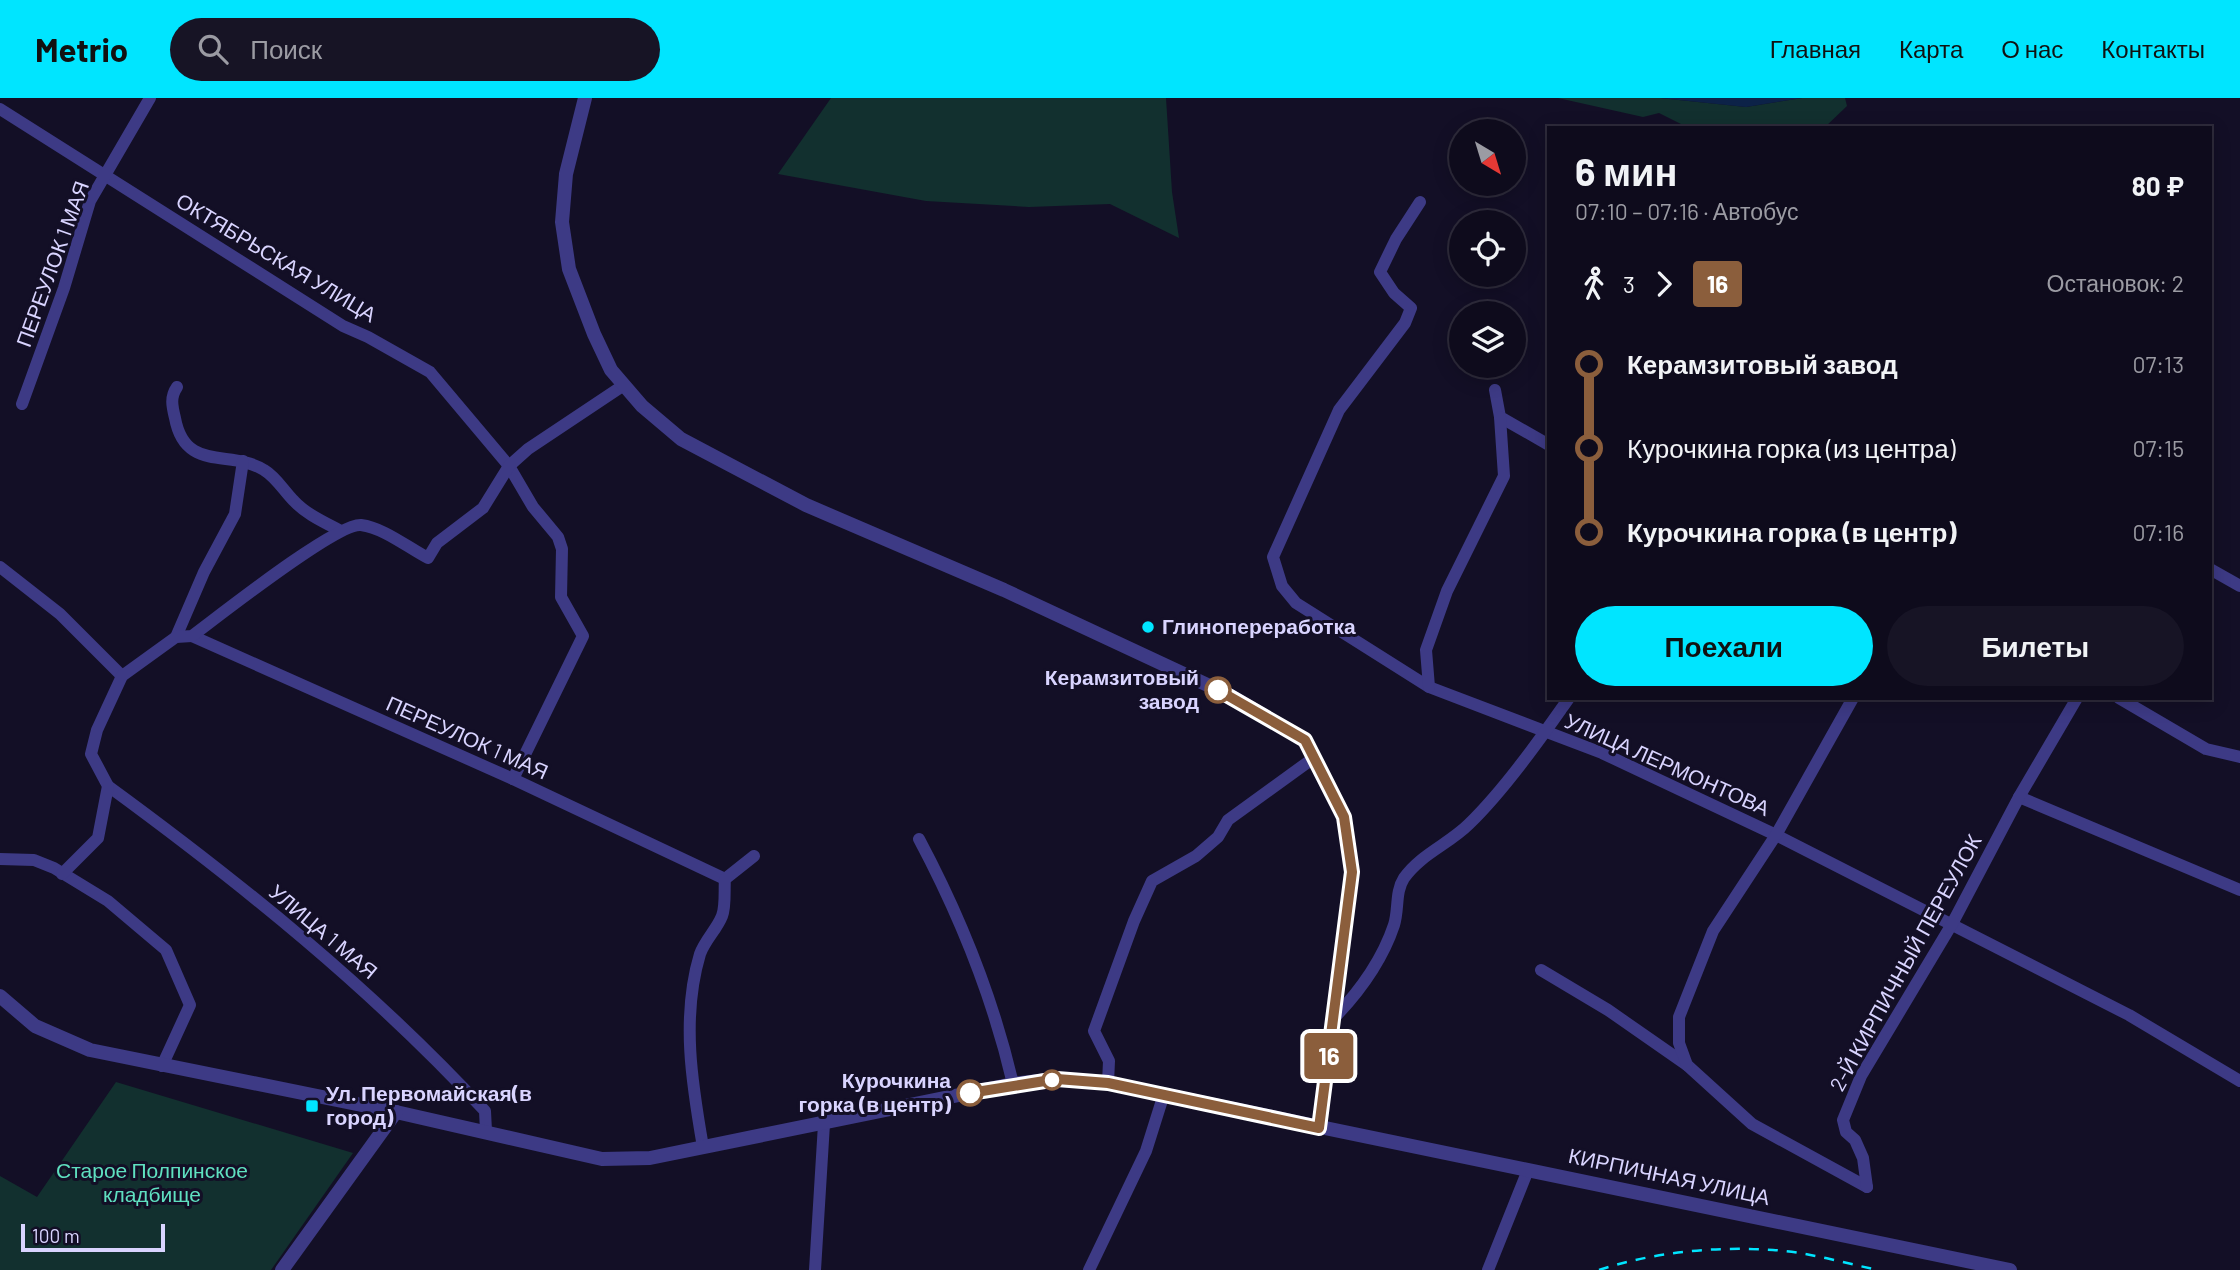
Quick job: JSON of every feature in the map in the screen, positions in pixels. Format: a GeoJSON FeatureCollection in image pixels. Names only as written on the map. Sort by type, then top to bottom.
{"type":"FeatureCollection","features":[{"type":"Feature","properties":{"kind":"street","name":"ПЕРЕУЛОК 1 МАЯ"},"geometry":{"type":"LineString","coordinates":[[22,404],[64,288],[90,201],[150,98]]}},
{"type":"Feature","properties":{"kind":"street"},"geometry":{"type":"LineString","coordinates":[[585,98],[566,174],[562,222],[569,269],[611,370],[642,406],[681,439],[806,505],[1004,590],[1229,695],[1305,740],[1344,817],[1352,872],[1319,1128]]}},
{"type":"Feature","properties":{"kind":"street","name":"ОКТЯБРЬСКАЯ УЛИЦА"},"geometry":{"type":"LineString","coordinates":[[0,108],[343,326],[430,372],[509,466],[533,507],[558,537],[562,549],[561,597],[583,636],[513,779]]}},
{"type":"Feature","properties":{"kind":"street","name":"УЛИЦА ЛЕРМОНТОВА"},"geometry":{"type":"LineString","coordinates":[[1420,202],[1396,239],[1380,272],[1394,293],[1411,308],[1405,323],[1339,410],[1273,557],[1282,586],[1296,603],[1429,687],[1602,753],[1776,835],[2129,1015],[2240,1081]]}},
{"type":"Feature","properties":{"kind":"street"},"geometry":{"type":"LineString","coordinates":[[176,637],[192,636],[278,571],[339,530],[358,525],[384,533],[428,558],[437,543],[483,508],[509,466],[528,449],[624,385]]}},
{"type":"Feature","properties":{"kind":"street"},"geometry":{"type":"LineString","coordinates":[[177,387],[172,401],[177,431],[191,448],[208,458],[243,461],[267,471],[301,508],[339,530]]}},
{"type":"Feature","properties":{"kind":"street"},"geometry":{"type":"LineString","coordinates":[[1429,687],[1426,650],[1438,615],[1504,476],[1500,417],[1495,390]]}},
{"type":"Feature","properties":{"kind":"street"},"geometry":{"type":"LineString","coordinates":[[1500,417],[1547,444]]}},
{"type":"Feature","properties":{"kind":"street"},"geometry":{"type":"LineString","coordinates":[[62,874],[98,838],[108,786],[91,754],[97,730],[122,676],[176,637],[204,572],[236,514],[243,461]]}},
{"type":"Feature","properties":{"kind":"street"},"geometry":{"type":"LineString","coordinates":[[0,567],[60,614],[122,676]]}},
{"type":"Feature","properties":{"kind":"street"},"geometry":{"type":"LineString","coordinates":[[2212,570],[2240,586]]}},
{"type":"Feature","properties":{"kind":"street","name":"ПЕРЕУЛОК 1 МАЯ"},"geometry":{"type":"LineString","coordinates":[[192,636],[513,779],[725,878]]}},
{"type":"Feature","properties":{"kind":"street"},"geometry":{"type":"LineString","coordinates":[[1334,1018],[1355,995],[1384,950],[1395,922],[1399,887],[1405,877],[1420,861],[1469,825],[1545,733],[1568,700]]}},
{"type":"Feature","properties":{"kind":"street"},"geometry":{"type":"LineString","coordinates":[[1687,1065],[1679,1043],[1679,1017],[1713,931],[1776,835],[1852,700]]}},
{"type":"Feature","properties":{"kind":"street","name":"2-Й КИРПИЧНЫЙ ПЕРЕУЛОК"},"geometry":{"type":"LineString","coordinates":[[1687,1065],[1752,1124],[1867,1186],[1863,1158],[1855,1140],[1846,1132],[1843,1120],[1861,1076],[1891,1021],[1952,924],[2019,797],[2076,700]]}},
{"type":"Feature","properties":{"kind":"street"},"geometry":{"type":"LineString","coordinates":[[2122,700],[2206,749],[2240,757]]}},
{"type":"Feature","properties":{"kind":"street"},"geometry":{"type":"LineString","coordinates":[[1108,1083],[1109,1061],[1094,1031],[1134,921],[1152,881],[1196,856],[1218,837],[1227,820],[1315,757]]}},
{"type":"Feature","properties":{"kind":"street","name":"УЛИЦА 1 МАЯ"},"geometry":{"type":"LineString","coordinates":[[108,786],[181,839],[343,971],[485,1111],[486,1131]]}},
{"type":"Feature","properties":{"kind":"street"},"geometry":{"type":"LineString","coordinates":[[2019,797],[2240,890]]}},
{"type":"Feature","properties":{"kind":"street"},"geometry":{"type":"LineString","coordinates":[[919,839],[943,885],[980,972],[1013,1084]]}},
{"type":"Feature","properties":{"kind":"street"},"geometry":{"type":"LineString","coordinates":[[703,1147],[693,1093],[689,1037],[701,952],[723,915],[725,878],[754,856]]}},
{"type":"Feature","properties":{"kind":"street"},"geometry":{"type":"LineString","coordinates":[[0,859],[34,860],[62,874],[108,901],[166,950],[190,1005],[162,1066]]}},
{"type":"Feature","properties":{"kind":"street"},"geometry":{"type":"LineString","coordinates":[[1541,970],[1687,1065]]}},
{"type":"Feature","properties":{"kind":"street","name":"КИРПИЧНАЯ УЛИЦА"},"geometry":{"type":"LineString","coordinates":[[0,996],[35,1026],[90,1050],[486,1131],[611,1160],[650,1158],[1013,1084],[1057,1079],[1108,1083],[1163,1097],[2010,1270]]}},
{"type":"Feature","properties":{"kind":"street"},"geometry":{"type":"LineString","coordinates":[[1089,1270],[1146,1151],[1163,1097]]}},
{"type":"Feature","properties":{"kind":"street"},"geometry":{"type":"LineString","coordinates":[[282,1270],[396,1112]]}},
{"type":"Feature","properties":{"kind":"street"},"geometry":{"type":"LineString","coordinates":[[814,1270],[824,1124]]}},
{"type":"Feature","properties":{"kind":"street"},"geometry":{"type":"LineString","coordinates":[[1488,1270],[1528,1170]]}},
{"type":"Feature","properties":{"kind":"green space"},"geometry":{"type":"Polygon","coordinates":[[[831,98],[1166,98],[1172,192],[1179,238],[1110,204],[1029,207],[926,201],[778,174],[831,98]]]}},
{"type":"Feature","properties":{"kind":"green space"},"geometry":{"type":"Polygon","coordinates":[[[1558,98],[1660,98],[1746,107],[1802,98],[1845,98],[1847,106],[1826,126],[1685,126],[1659,113],[1643,117],[1558,98]]]}},
{"type":"Feature","properties":{"kind":"green space","name":"Старое Полпинское кладбище"},"geometry":{"type":"Polygon","coordinates":[[[116,1082],[353,1153],[271,1270],[0,1270],[0,1176],[37,1197],[116,1082]]]}},
{"type":"Feature","properties":{"kind":"water"},"geometry":{"type":"Polygon","coordinates":[[[1660,98],[1802,98],[1746,107],[1660,98]]]}},
{"type":"Feature","properties":{"kind":"railway"},"geometry":{"type":"LineString","coordinates":[[1599,1270],[1663,1255],[1730,1249],[1799,1253],[1878,1270]]}},
{"type":"Feature","properties":{"kind":"bus line","name":"16"},"geometry":{"type":"LineString","coordinates":[[970,1093],[1057,1079],[1108,1083],[1163,1097],[1319,1128],[1352,872],[1344,817],[1305,740],[1218,690]]}},
{"type":"Feature","properties":{"kind":"place","name":"Глинопереработка"},"geometry":{"type":"Point","coordinates":[1148,627]}},
{"type":"Feature","properties":{"kind":"place","name":"Керамзитовый завод"},"geometry":{"type":"Point","coordinates":[1218,690]}},
{"type":"Feature","properties":{"kind":"place","name":"Курочкина горка (в центр)"},"geometry":{"type":"Point","coordinates":[970,1093]}},
{"type":"Feature","properties":{"kind":"place","name":"Ул. Первомайская(в город)"},"geometry":{"type":"Point","coordinates":[312,1106]}}]}
